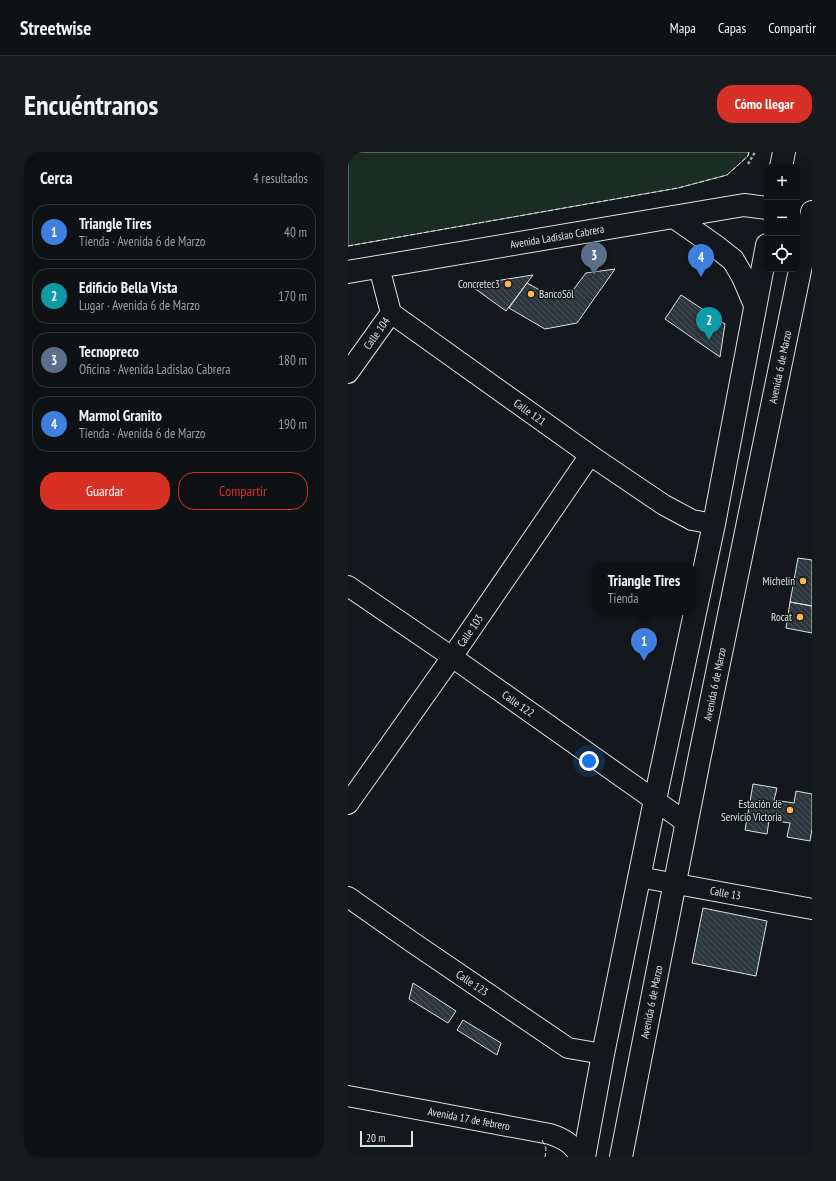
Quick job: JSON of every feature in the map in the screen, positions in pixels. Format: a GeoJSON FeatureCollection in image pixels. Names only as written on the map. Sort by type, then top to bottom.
{"type":"FeatureCollection","features":[{"type":"Feature","properties":{"kind":"highway"},"geometry":{"type":"LineString","coordinates":[[782,164],[784,152]]}},
{"type":"Feature","properties":{"kind":"highway","name":"Avenida Ladislao Cabrera"},"geometry":{"type":"LineString","coordinates":[[348,272],[744,205],[764,208]]}},
{"type":"Feature","properties":{"kind":"highway","name":"Avenida 6 de Marzo"},"geometry":{"type":"LineString","coordinates":[[621,1157],[807,214]]}},
{"type":"Feature","properties":{"kind":"highway"},"geometry":{"type":"LineString","coordinates":[[674,217],[714,245],[732,260],[743,277],[755,305]]}},
{"type":"Feature","properties":{"kind":"highway"},"geometry":{"type":"LineString","coordinates":[[695,613],[714,524],[764,259]]}},
{"type":"Feature","properties":{"kind":"highway"},"geometry":{"type":"LineString","coordinates":[[583,1157],[639,877],[695,615]]}},
{"type":"Feature","properties":{"kind":"street"},"geometry":{"type":"LineString","coordinates":[[379,267],[392,313]]}},
{"type":"Feature","properties":{"kind":"street","name":"Calle 104"},"geometry":{"type":"LineString","coordinates":[[348,374],[392,313]]}},
{"type":"Feature","properties":{"kind":"street","name":"Calle 121"},"geometry":{"type":"LineString","coordinates":[[392,313],[590,455],[664,505],[692,520],[714,524]]}},
{"type":"Feature","properties":{"kind":"street","name":"Calle 103"},"geometry":{"type":"LineString","coordinates":[[348,804],[452,657],[590,455]]}},
{"type":"Feature","properties":{"kind":"street","name":"Calle 122"},"geometry":{"type":"LineString","coordinates":[[348,586],[452,657],[687,823]]}},
{"type":"Feature","properties":{"kind":"street","name":"Calle 13"},"geometry":{"type":"LineString","coordinates":[[639,877],[812,909]]}},
{"type":"Feature","properties":{"kind":"street","name":"Calle 123"},"geometry":{"type":"LineString","coordinates":[[348,897],[568,1048],[603,1054]]}},
{"type":"Feature","properties":{"kind":"street","name":"Avenida 17 de febrero"},"geometry":{"type":"LineString","coordinates":[[348,1096],[550,1134],[560,1137],[570,1143],[583,1157]]}},
{"type":"Feature","properties":{"kind":"path"},"geometry":{"type":"LineString","coordinates":[[748,164],[755,152]]}},
{"type":"Feature","properties":{"kind":"green space"},"geometry":{"type":"Polygon","coordinates":[[[348,152],[749,152],[748,156],[727,175],[678,188],[348,246],[348,152]]]}},
{"type":"Feature","properties":{"kind":"building"},"geometry":{"type":"Polygon","coordinates":[[[615,269],[577,323],[545,329],[509,308],[527,283],[545,293],[573,290],[586,273],[615,269]]]}},
{"type":"Feature","properties":{"kind":"building"},"geometry":{"type":"Polygon","coordinates":[[[533,275],[506,311],[470,285],[533,275]]]}},
{"type":"Feature","properties":{"kind":"building"},"geometry":{"type":"Polygon","coordinates":[[[681,295],[725,324],[720,357],[665,319],[681,295]]]}},
{"type":"Feature","properties":{"kind":"building","name":"Michelin"},"geometry":{"type":"Polygon","coordinates":[[[798,558],[812,560],[812,606],[790,602],[798,558]]]}},
{"type":"Feature","properties":{"kind":"building","name":"Rocat"},"geometry":{"type":"Polygon","coordinates":[[[790,602],[812,606],[812,633],[786,628],[790,602]]]}},
{"type":"Feature","properties":{"kind":"building"},"geometry":{"type":"Polygon","coordinates":[[[753,784],[777,788],[774,800],[794,803],[796,791],[812,794],[812,829],[810,841],[787,837],[790,823],[769,820],[767,834],[745,830],[753,784]]]}},
{"type":"Feature","properties":{"kind":"building"},"geometry":{"type":"Polygon","coordinates":[[[703,908],[767,921],[756,976],[692,963],[703,908]]]}},
{"type":"Feature","properties":{"kind":"building"},"geometry":{"type":"Polygon","coordinates":[[[413,983],[456,1011],[448,1023],[409,999],[413,983]]]}},
{"type":"Feature","properties":{"kind":"building"},"geometry":{"type":"Polygon","coordinates":[[[463,1020],[501,1043],[497,1055],[457,1030],[463,1020]]]}},
{"type":"Feature","properties":{"kind":"fence"},"geometry":{"type":"LineString","coordinates":[[348,246],[678,188],[727,175],[748,156],[749,152]]}},
{"type":"Feature","properties":{"kind":"fence"},"geometry":{"type":"LineString","coordinates":[[542,1140],[546,1148],[545,1157]]}},
{"type":"Feature","properties":{"kind":"place","name":"Tecnopreco"},"geometry":{"type":"Point","coordinates":[594,275]}},
{"type":"Feature","properties":{"kind":"place","name":"Marmol Granito"},"geometry":{"type":"Point","coordinates":[701,277]}},
{"type":"Feature","properties":{"kind":"place","name":"Concretec3"},"geometry":{"type":"Point","coordinates":[508,284]}},
{"type":"Feature","properties":{"kind":"place","name":"BancoSol"},"geometry":{"type":"Point","coordinates":[531,294]}},
{"type":"Feature","properties":{"kind":"place","name":"Edificio Bella Vista"},"geometry":{"type":"Point","coordinates":[709,340]}},
{"type":"Feature","properties":{"kind":"place","name":"Michelin"},"geometry":{"type":"Point","coordinates":[803,581]}},
{"type":"Feature","properties":{"kind":"place","name":"Rocat"},"geometry":{"type":"Point","coordinates":[800,617]}},
{"type":"Feature","properties":{"kind":"place","name":"Triangle Tires"},"geometry":{"type":"Point","coordinates":[644,661]}},
{"type":"Feature","properties":{"kind":"place","name":"Estación de Servicio Victoria"},"geometry":{"type":"Point","coordinates":[790,810]}}]}
